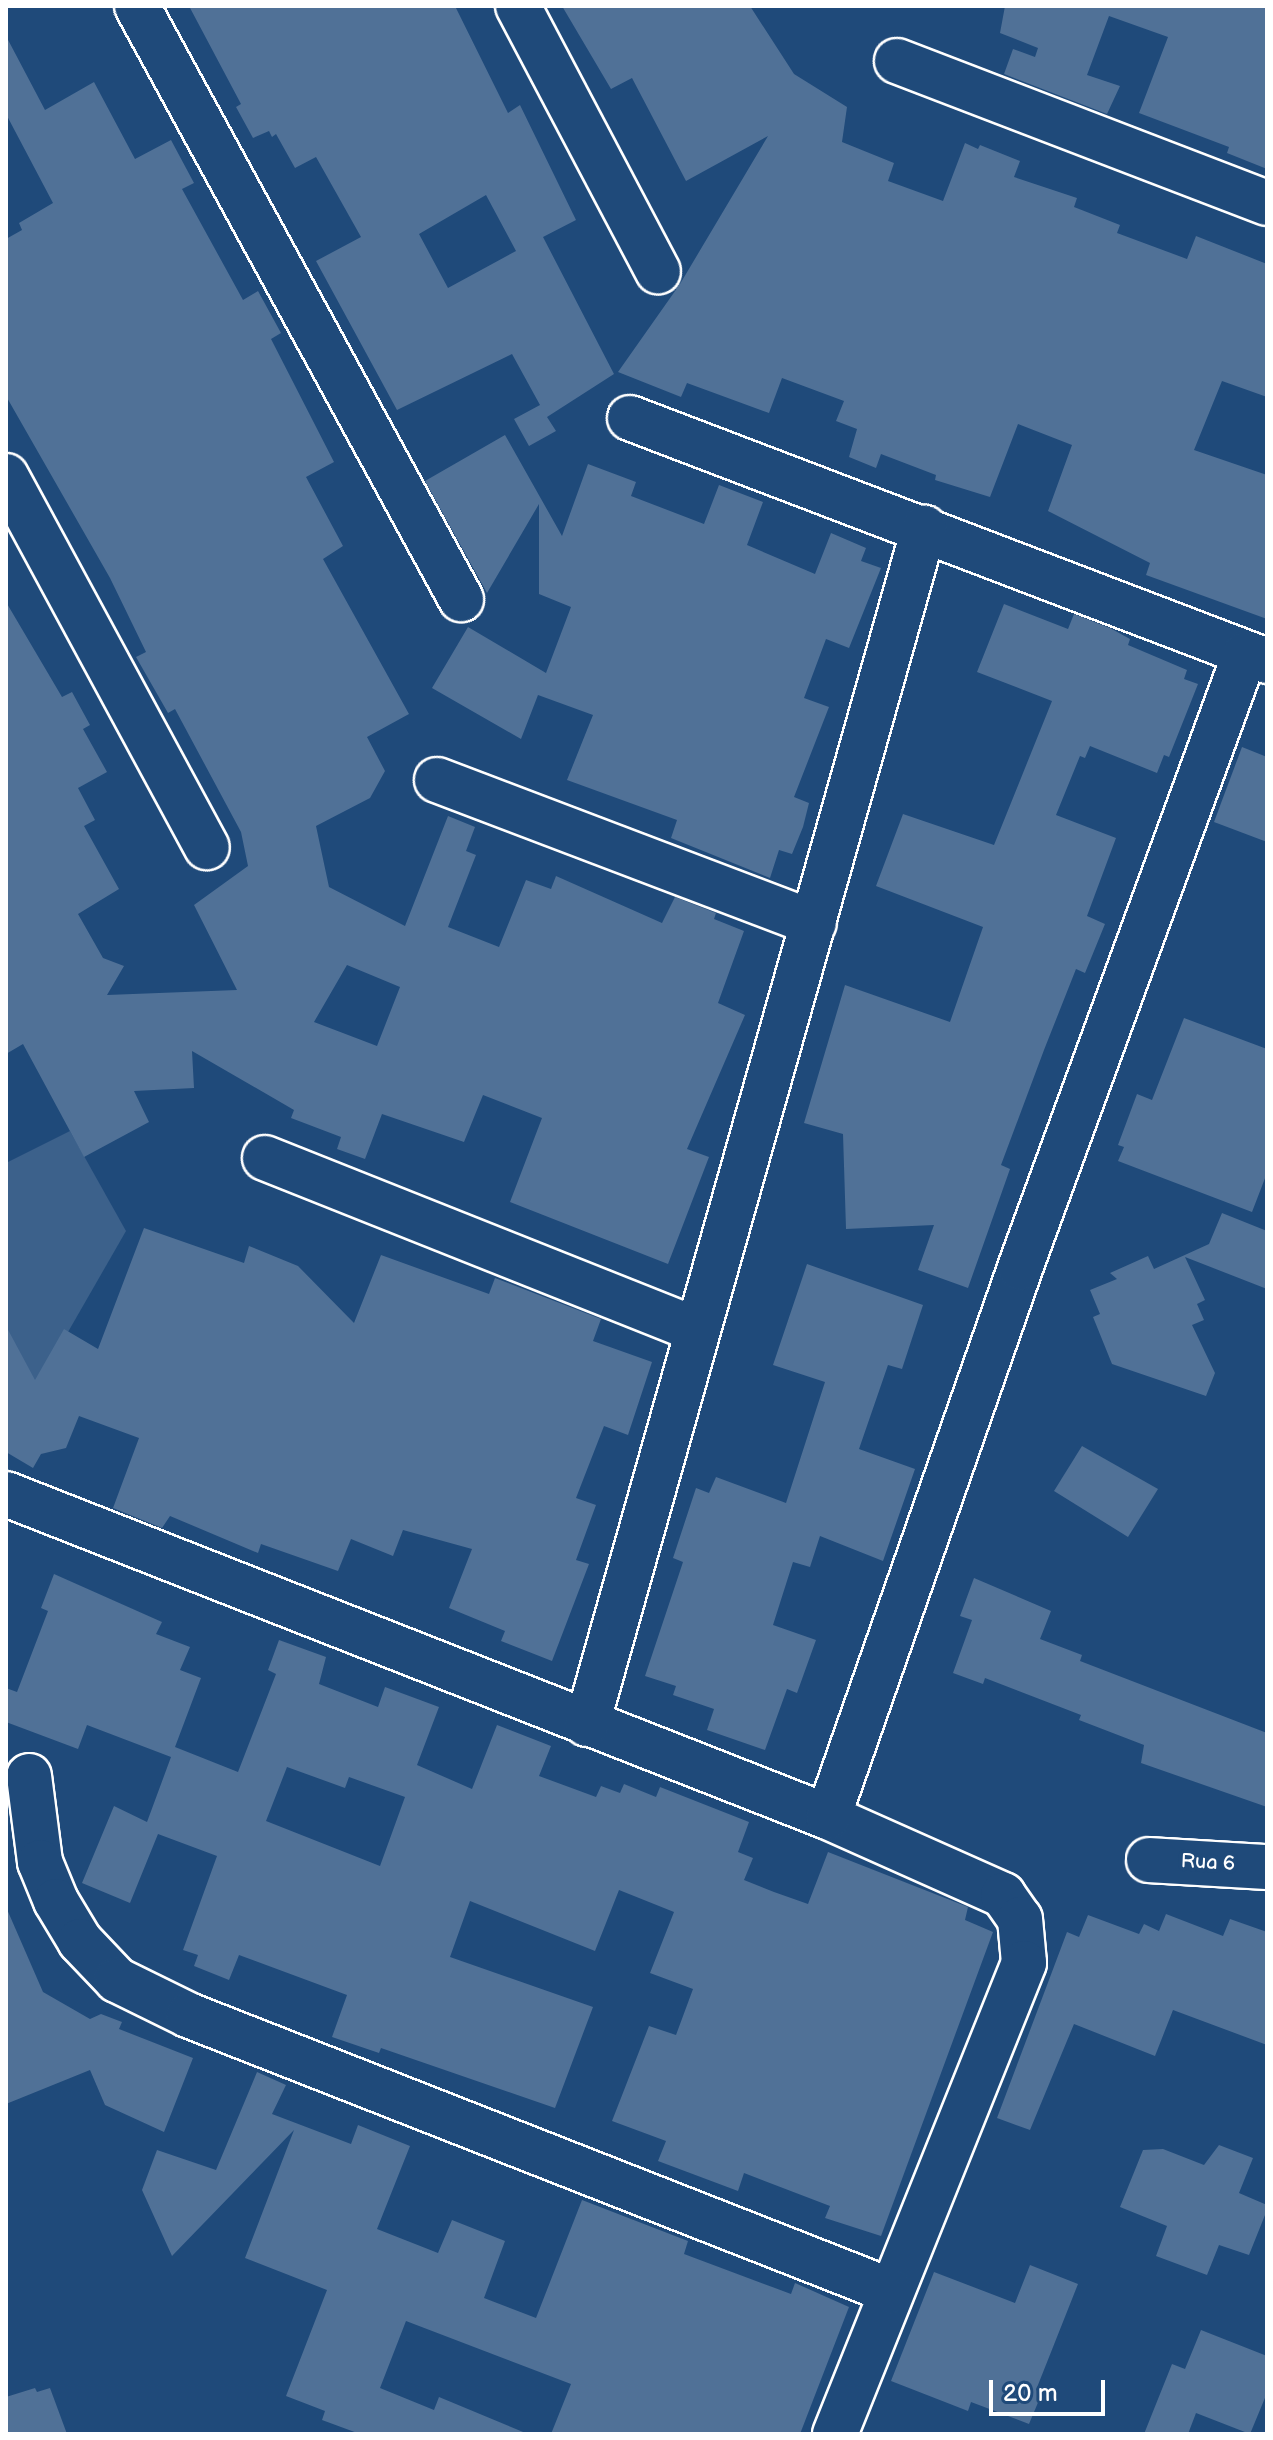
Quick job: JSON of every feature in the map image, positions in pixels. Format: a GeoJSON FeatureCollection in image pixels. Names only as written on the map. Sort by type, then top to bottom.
{"type":"FeatureCollection","features":[{"type":"Feature","properties":{"kind":"street"},"geometry":{"type":"LineString","coordinates":[[137,6],[461,599]]}},
{"type":"Feature","properties":{"kind":"street"},"geometry":{"type":"LineString","coordinates":[[518,6],[658,271]]}},
{"type":"Feature","properties":{"kind":"street"},"geometry":{"type":"LineString","coordinates":[[897,61],[1267,203]]}},
{"type":"Feature","properties":{"kind":"street"},"geometry":{"type":"LineString","coordinates":[[630,418],[1256,657],[1020,1268],[828,1817]]}},
{"type":"Feature","properties":{"kind":"street"},"geometry":{"type":"LineString","coordinates":[[6,476],[207,847]]}},
{"type":"Feature","properties":{"kind":"street"},"geometry":{"type":"LineString","coordinates":[[587,1724],[924,528]]}},
{"type":"Feature","properties":{"kind":"street"},"geometry":{"type":"LineString","coordinates":[[437,780],[814,923]]}},
{"type":"Feature","properties":{"kind":"street"},"geometry":{"type":"LineString","coordinates":[[265,1158],[697,1330]]}},
{"type":"Feature","properties":{"kind":"street"},"geometry":{"type":"LineString","coordinates":[[6,1494],[828,1817],[1003,1895],[1020,1919],[1024,1940],[1015,1989],[835,2434]]}},
{"type":"Feature","properties":{"kind":"street"},"geometry":{"type":"LineString","coordinates":[[29,1776],[40,1862],[56,1901],[80,1941],[117,1980],[188,2015],[891,2291]]}},
{"type":"Feature","properties":{"kind":"street","name":"Rua 6"},"geometry":{"type":"LineString","coordinates":[[1149,1860],[1267,1867]]}},
{"type":"Feature","properties":{"kind":"shaded area"},"geometry":{"type":"Polygon","coordinates":[[[70,1131],[126,1231],[6,1440],[6,1163],[70,1131]]]}},
{"type":"Feature","properties":{"kind":"building"},"geometry":{"type":"Polygon","coordinates":[[[189,6],[455,6],[508,113],[520,105],[576,220],[543,237],[614,374],[547,417],[556,431],[529,446],[514,419],[540,405],[512,354],[397,410],[316,261],[361,237],[316,157],[295,168],[276,134],[272,137],[269,131],[253,138],[236,107],[241,104],[189,6]],[[486,195],[419,234],[448,288],[516,251],[486,195]]]}},
{"type":"Feature","properties":{"kind":"building"},"geometry":{"type":"Polygon","coordinates":[[[562,6],[750,6],[794,74],[847,107],[842,142],[894,163],[888,181],[943,201],[965,143],[978,149],[980,145],[1020,161],[1014,177],[1077,198],[1074,207],[1120,225],[1117,233],[1187,259],[1196,236],[1267,264],[1267,397],[1222,381],[1194,450],[1267,475],[1267,619],[1146,575],[1150,563],[1048,511],[1072,445],[1018,424],[990,497],[935,480],[936,475],[881,454],[876,468],[849,457],[857,429],[836,421],[844,401],[782,378],[769,413],[687,383],[681,397],[618,372],[680,284],[768,136],[686,181],[632,78],[611,89],[562,6]]]}},
{"type":"Feature","properties":{"kind":"building"},"geometry":{"type":"Polygon","coordinates":[[[1005,6],[1267,6],[1267,169],[1227,153],[1229,147],[1139,113],[1168,37],[1109,16],[1087,75],[1120,86],[1107,114],[1004,74],[1013,49],[1035,57],[1038,48],[1000,33],[1005,6]]]}},
{"type":"Feature","properties":{"kind":"building"},"geometry":{"type":"Polygon","coordinates":[[[6,36],[45,110],[94,82],[135,159],[171,140],[194,183],[182,189],[243,300],[258,291],[281,333],[271,339],[334,462],[306,477],[343,546],[323,559],[409,714],[367,737],[385,771],[370,798],[316,826],[329,887],[405,926],[448,816],[475,827],[466,851],[476,855],[448,927],[499,947],[526,880],[551,889],[556,876],[662,923],[675,897],[716,913],[714,919],[744,931],[718,1003],[745,1015],[687,1149],[709,1157],[668,1264],[510,1202],[542,1118],[483,1095],[464,1142],[382,1114],[365,1159],[337,1149],[341,1137],[291,1118],[294,1110],[192,1051],[194,1088],[134,1091],[149,1122],[84,1157],[23,1044],[6,1054],[6,602],[62,697],[72,692],[90,725],[83,729],[107,772],[78,788],[95,820],[84,826],[119,889],[78,914],[103,958],[124,966],[107,995],[237,990],[194,905],[248,866],[241,832],[175,709],[168,713],[136,657],[146,652],[110,578],[6,396],[6,239],[22,230],[19,223],[53,203],[6,114],[6,36]],[[347,965],[314,1022],[377,1046],[400,987],[347,965]]]}},
{"type":"Feature","properties":{"kind":"building"},"geometry":{"type":"Polygon","coordinates":[[[505,435],[562,536],[588,464],[636,482],[631,496],[704,524],[719,485],[763,502],[747,545],[815,574],[831,533],[866,548],[861,561],[881,568],[849,648],[826,639],[804,698],[829,707],[794,797],[809,803],[803,827],[792,854],[779,850],[770,878],[671,838],[677,820],[567,780],[593,715],[538,695],[521,739],[432,688],[468,627],[546,673],[571,607],[539,594],[539,504],[487,593],[425,481],[505,435]]]}},
{"type":"Feature","properties":{"kind":"building"},"geometry":{"type":"Polygon","coordinates":[[[1004,604],[1068,629],[1074,614],[1110,628],[1130,639],[1128,645],[1187,670],[1184,679],[1198,684],[1169,757],[1164,755],[1157,773],[1090,746],[1085,758],[1080,756],[1056,815],[1116,838],[1087,916],[1105,924],[1085,973],[1076,969],[1044,1050],[1001,1165],[1010,1169],[968,1288],[918,1270],[934,1225],[846,1229],[843,1134],[804,1123],[845,985],[950,1022],[983,927],[876,886],[903,814],[994,845],[1052,701],[977,672],[1004,604]]]}},
{"type":"Feature","properties":{"kind":"building"},"geometry":{"type":"Polygon","coordinates":[[[1242,747],[1267,757],[1267,842],[1214,822],[1242,747]]]}},
{"type":"Feature","properties":{"kind":"building"},"geometry":{"type":"Polygon","coordinates":[[[1184,1018],[1267,1049],[1267,1173],[1252,1212],[1118,1161],[1124,1147],[1118,1145],[1137,1094],[1152,1100],[1184,1018]]]}},
{"type":"Feature","properties":{"kind":"building"},"geometry":{"type":"Polygon","coordinates":[[[1222,1213],[1267,1231],[1267,1289],[1185,1257],[1205,1300],[1197,1304],[1204,1320],[1192,1325],[1215,1373],[1206,1396],[1112,1364],[1093,1317],[1100,1314],[1090,1290],[1117,1279],[1110,1273],[1148,1256],[1154,1269],[1209,1244],[1222,1213]]]}},
{"type":"Feature","properties":{"kind":"building"},"geometry":{"type":"Polygon","coordinates":[[[144,1228],[244,1263],[249,1246],[298,1266],[354,1323],[381,1255],[489,1294],[495,1278],[601,1319],[593,1341],[652,1362],[628,1435],[604,1426],[576,1498],[596,1505],[576,1560],[589,1564],[552,1661],[501,1641],[505,1631],[449,1608],[472,1549],[403,1530],[393,1556],[351,1539],[338,1571],[261,1544],[258,1553],[170,1516],[162,1528],[113,1508],[139,1438],[79,1416],[66,1448],[41,1454],[33,1468],[6,1452],[6,1326],[35,1380],[64,1329],[98,1349],[144,1228]]]}},
{"type":"Feature","properties":{"kind":"building"},"geometry":{"type":"Polygon","coordinates":[[[807,1264],[923,1305],[902,1369],[888,1365],[859,1449],[915,1469],[883,1561],[820,1536],[810,1567],[793,1562],[773,1625],[816,1640],[797,1693],[787,1689],[765,1750],[707,1730],[714,1709],[673,1695],[676,1686],[645,1676],[683,1562],[673,1558],[696,1488],[709,1493],[716,1477],[786,1503],[825,1382],[773,1365],[807,1264]]]}},
{"type":"Feature","properties":{"kind":"building"},"geometry":{"type":"Polygon","coordinates":[[[1082,1446],[1158,1489],[1128,1537],[1054,1491],[1082,1446]]]}},
{"type":"Feature","properties":{"kind":"building"},"geometry":{"type":"Polygon","coordinates":[[[54,1574],[162,1622],[156,1634],[190,1647],[180,1670],[201,1678],[175,1747],[238,1772],[276,1674],[268,1670],[279,1640],[326,1657],[319,1684],[378,1707],[385,1687],[439,1707],[417,1765],[472,1789],[497,1725],[551,1746],[539,1776],[596,1797],[601,1786],[620,1793],[624,1784],[656,1797],[660,1787],[749,1822],[738,1852],[753,1858],[744,1880],[774,1892],[808,1904],[828,1852],[968,1907],[965,1920],[993,1932],[881,2236],[825,2218],[830,2206],[744,2173],[738,2191],[658,2161],[666,2141],[612,2121],[649,2026],[676,2035],[693,1989],[650,1973],[674,1912],[619,1890],[595,1951],[470,1901],[450,1957],[593,2007],[555,2108],[381,2048],[379,2053],[332,2037],[347,1995],[239,1955],[229,1980],[194,1966],[198,1955],[183,1950],[217,1856],[158,1834],[130,1903],[82,1883],[114,1806],[147,1822],[171,1757],[87,1725],[78,1749],[6,1722],[6,1688],[17,1692],[48,1611],[41,1608],[54,1574]],[[287,1767],[266,1821],[380,1866],[405,1797],[349,1777],[345,1788],[287,1767]]]}},
{"type":"Feature","properties":{"kind":"building"},"geometry":{"type":"Polygon","coordinates":[[[974,1578],[1051,1611],[1040,1639],[1082,1655],[1080,1661],[1267,1733],[1267,1807],[1141,1763],[1144,1745],[1079,1720],[1081,1715],[985,1678],[983,1684],[953,1673],[972,1620],[960,1616],[974,1578]]]}},
{"type":"Feature","properties":{"kind":"building"},"geometry":{"type":"Polygon","coordinates":[[[6,1907],[43,1992],[90,2019],[101,2014],[122,2022],[119,2029],[193,2058],[164,2132],[105,2105],[90,2070],[6,2104],[6,1907]]]}},
{"type":"Feature","properties":{"kind":"building"},"geometry":{"type":"Polygon","coordinates":[[[1166,1914],[1223,1936],[1230,1919],[1267,1932],[1267,2045],[1173,2010],[1155,2056],[1074,2024],[1030,2130],[997,2118],[1067,1932],[1079,1937],[1088,1915],[1139,1934],[1144,1924],[1159,1931],[1166,1914]]]}},
{"type":"Feature","properties":{"kind":"building"},"geometry":{"type":"Polygon","coordinates":[[[257,2072],[286,2085],[272,2114],[351,2144],[358,2125],[410,2146],[377,2229],[438,2253],[452,2220],[505,2241],[484,2298],[536,2318],[582,2200],[688,2241],[684,2254],[791,2294],[795,2283],[849,2307],[800,2434],[551,2434],[571,2384],[406,2321],[380,2388],[434,2410],[439,2397],[528,2434],[360,2434],[322,2420],[325,2411],[286,2396],[327,2290],[245,2258],[294,2130],[172,2256],[142,2190],[157,2150],[216,2170],[257,2072]]]}},
{"type":"Feature","properties":{"kind":"building"},"geometry":{"type":"Polygon","coordinates":[[[1219,2145],[1253,2158],[1239,2193],[1267,2205],[1267,2210],[1249,2255],[1219,2245],[1207,2275],[1156,2256],[1167,2226],[1120,2207],[1143,2150],[1163,2149],[1204,2165],[1219,2145]]]}},
{"type":"Feature","properties":{"kind":"building"},"geometry":{"type":"Polygon","coordinates":[[[1030,2265],[1078,2284],[1036,2390],[1042,2393],[1029,2424],[971,2402],[968,2411],[891,2381],[934,2272],[1015,2303],[1030,2265]]]}},
{"type":"Feature","properties":{"kind":"building"},"geometry":{"type":"Polygon","coordinates":[[[1201,2330],[1267,2356],[1267,2393],[1250,2434],[1196,2413],[1188,2434],[1144,2434],[1172,2364],[1185,2369],[1201,2330]]]}},
{"type":"Feature","properties":{"kind":"building"},"geometry":{"type":"Polygon","coordinates":[[[35,2388],[37,2392],[50,2388],[67,2434],[6,2434],[6,2397],[35,2388]]]}}]}
